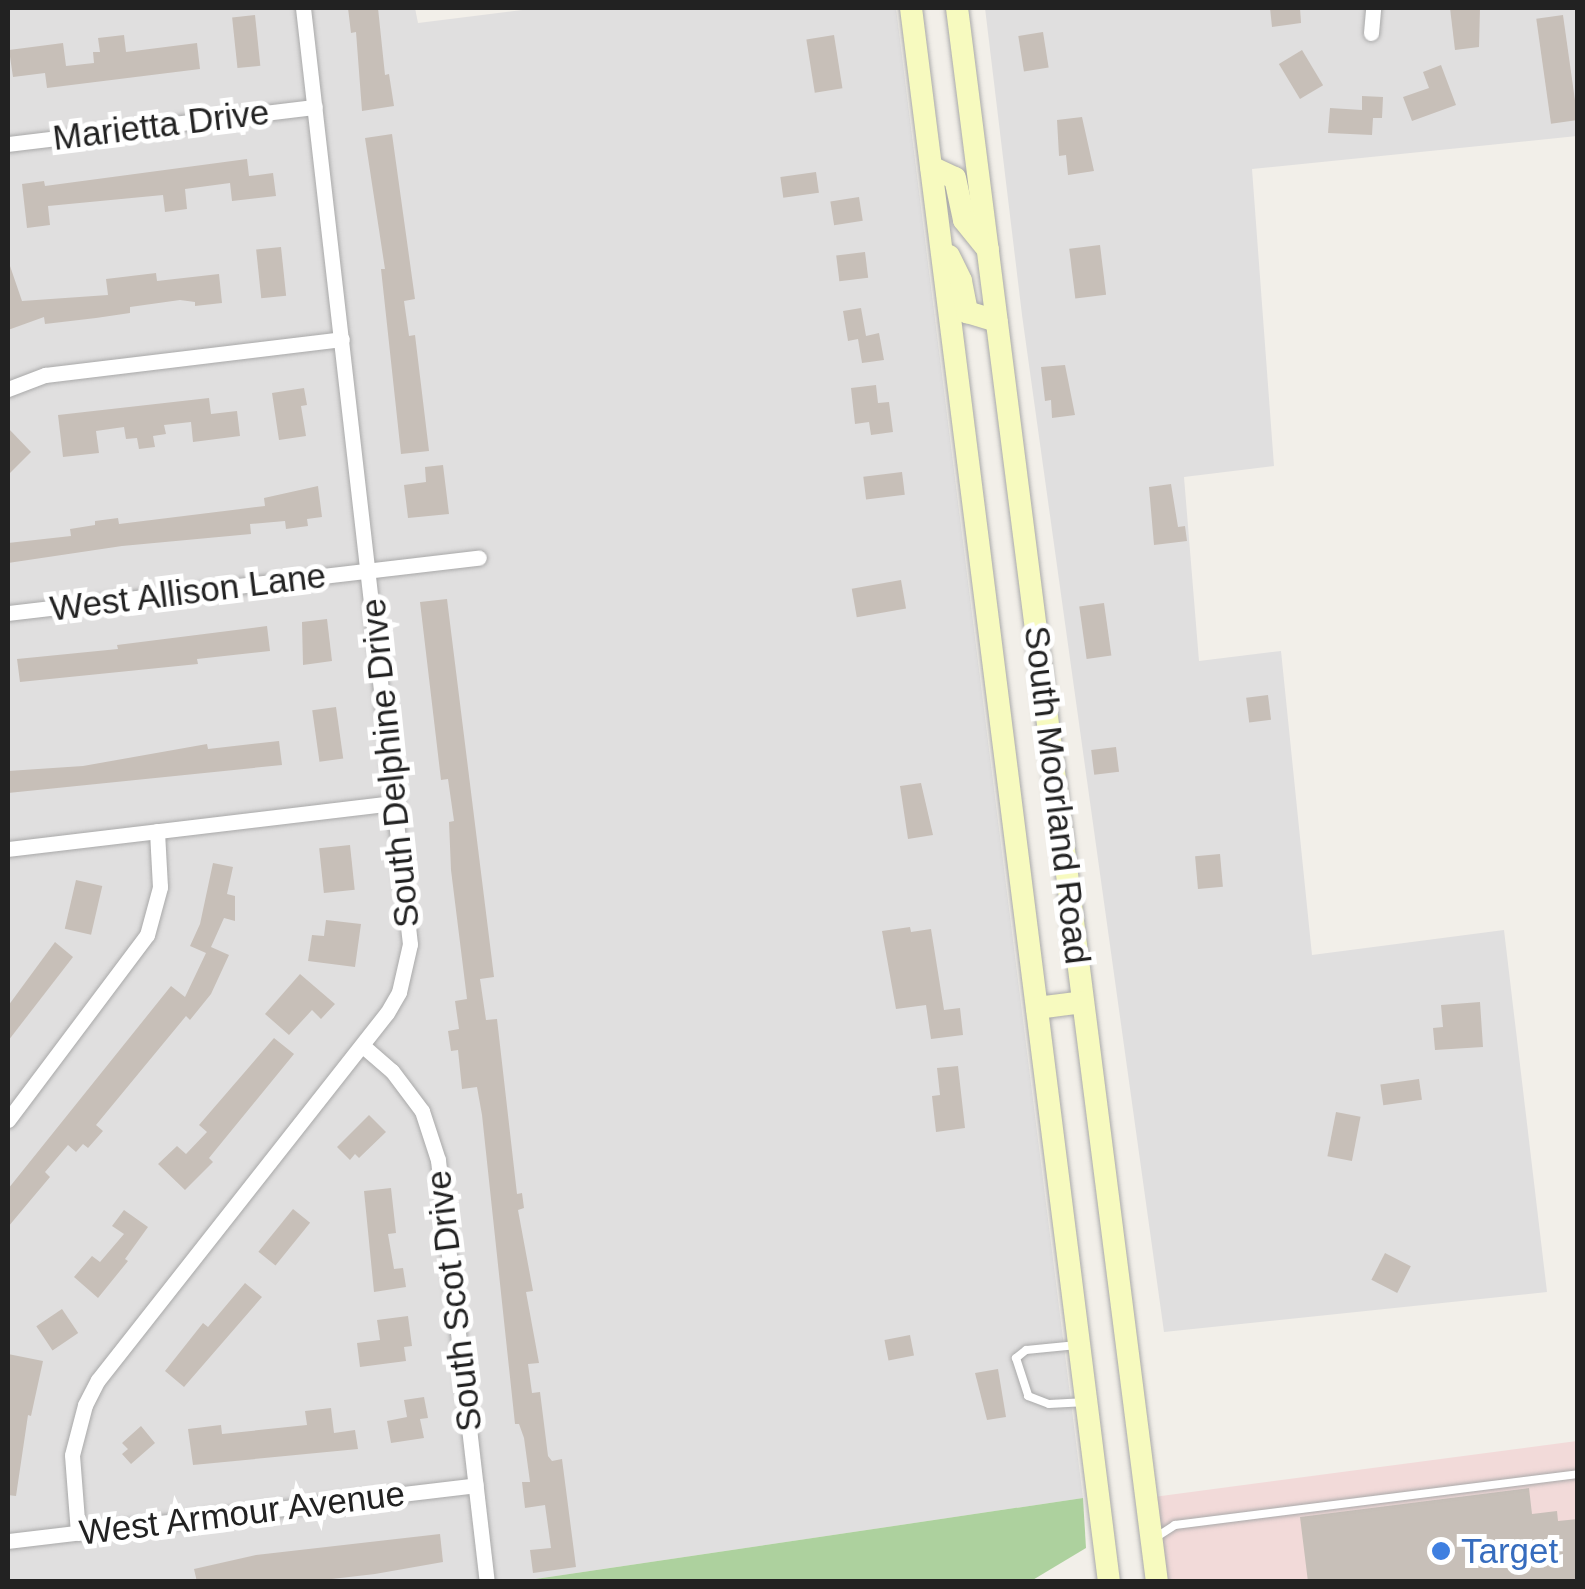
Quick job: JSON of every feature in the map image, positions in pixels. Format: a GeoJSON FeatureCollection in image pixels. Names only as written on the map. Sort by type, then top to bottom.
{"type":"FeatureCollection","features":[{"type":"Feature","properties":{"kind":"main road","name":"South Moorland Road"},"geometry":{"type":"LineString","coordinates":[[910,8],[1109,1582]]}},
{"type":"Feature","properties":{"kind":"main road","name":"South Moorland Road"},"geometry":{"type":"LineString","coordinates":[[957,8],[1157,1582]]}},
{"type":"Feature","properties":{"kind":"main road"},"geometry":{"type":"LineString","coordinates":[[931,167],[955,178],[964,220],[988,250]]}},
{"type":"Feature","properties":{"kind":"main road"},"geometry":{"type":"LineString","coordinates":[[939,234],[961,281],[967,312],[997,321]]}},
{"type":"Feature","properties":{"kind":"main road"},"geometry":{"type":"LineString","coordinates":[[1037,1008],[1083,1002]]}},
{"type":"Feature","properties":{"kind":"street","name":"South Delphine Drive"},"geometry":{"type":"LineString","coordinates":[[78,1532],[72,1455],[80,1418],[98,1380],[363,1046],[399,992],[410,944],[303,8]]}},
{"type":"Feature","properties":{"kind":"street"},"geometry":{"type":"LineString","coordinates":[[1372,33],[1373,8]]}},
{"type":"Feature","properties":{"kind":"street","name":"Marietta Drive"},"geometry":{"type":"LineString","coordinates":[[8,144],[314,107]]}},
{"type":"Feature","properties":{"kind":"street"},"geometry":{"type":"LineString","coordinates":[[8,389],[45,374],[342,339]]}},
{"type":"Feature","properties":{"kind":"street","name":"West Allison Lane"},"geometry":{"type":"LineString","coordinates":[[8,614],[479,558]]}},
{"type":"Feature","properties":{"kind":"street"},"geometry":{"type":"LineString","coordinates":[[8,849],[396,803]]}},
{"type":"Feature","properties":{"kind":"street"},"geometry":{"type":"LineString","coordinates":[[8,1120],[147,935],[160,887],[157,831]]}},
{"type":"Feature","properties":{"kind":"street","name":"South Scot Drive"},"geometry":{"type":"LineString","coordinates":[[363,1046],[404,1085],[432,1135],[487,1582]]}},
{"type":"Feature","properties":{"kind":"street","name":"West Armour Avenue"},"geometry":{"type":"LineString","coordinates":[[8,1541],[476,1485]]}},
{"type":"Feature","properties":{"kind":"lane"},"geometry":{"type":"LineString","coordinates":[[1079,1346],[1026,1350],[1016,1358],[1017,1372],[1028,1396],[1038,1402],[1086,1402]]}},
{"type":"Feature","properties":{"kind":"lane"},"geometry":{"type":"LineString","coordinates":[[1151,1541],[1175,1525],[1578,1474]]}},
{"type":"Feature","properties":{"kind":"shaded area"},"geometry":{"type":"Polygon","coordinates":[[[8,8],[415,8],[418,23],[539,8],[896,8],[1083,1498],[522,1581],[8,1582],[8,8]]]}},
{"type":"Feature","properties":{"kind":"shaded area"},"geometry":{"type":"Polygon","coordinates":[[[985,8],[1577,8],[1577,136],[1252,169],[1274,466],[1184,477],[1199,661],[1281,651],[1312,955],[1504,930],[1547,1292],[1164,1332],[1022,315],[985,8]]]}},
{"type":"Feature","properties":{"kind":"shaded area"},"geometry":{"type":"Polygon","coordinates":[[[1577,1441],[1577,1581],[1157,1581],[1146,1498],[1577,1441]]]}},
{"type":"Feature","properties":{"kind":"green space"},"geometry":{"type":"Polygon","coordinates":[[[1083,1498],[1086,1548],[1031,1581],[522,1581],[1083,1498]]]}},
{"type":"Feature","properties":{"kind":"building"},"geometry":{"type":"Polygon","coordinates":[[[348,8],[378,8],[385,75],[389,74],[394,106],[362,111],[356,32],[351,33],[348,8]]]}},
{"type":"Feature","properties":{"kind":"building"},"geometry":{"type":"Polygon","coordinates":[[[1270,8],[1300,8],[1301,23],[1272,27],[1270,8]]]}},
{"type":"Feature","properties":{"kind":"building"},"geometry":{"type":"Polygon","coordinates":[[[1450,8],[1480,8],[1479,47],[1455,50],[1450,8]]]}},
{"type":"Feature","properties":{"kind":"building"},"geometry":{"type":"Polygon","coordinates":[[[255,15],[260,66],[237,68],[232,17],[255,15]]]}},
{"type":"Feature","properties":{"kind":"building"},"geometry":{"type":"Polygon","coordinates":[[[1563,15],[1578,120],[1551,124],[1536,19],[1563,15]]]}},
{"type":"Feature","properties":{"kind":"building"},"geometry":{"type":"Polygon","coordinates":[[[1043,32],[1049,68],[1024,71],[1018,36],[1043,32]]]}},
{"type":"Feature","properties":{"kind":"building"},"geometry":{"type":"Polygon","coordinates":[[[124,35],[126,52],[197,43],[200,69],[47,88],[45,73],[13,77],[9,50],[63,43],[66,66],[94,63],[93,52],[100,52],[98,38],[124,35]]]}},
{"type":"Feature","properties":{"kind":"building"},"geometry":{"type":"Polygon","coordinates":[[[834,35],[842,88],[815,93],[806,39],[834,35]]]}},
{"type":"Feature","properties":{"kind":"building"},"geometry":{"type":"Polygon","coordinates":[[[1302,50],[1323,85],[1300,99],[1279,64],[1302,50]]]}},
{"type":"Feature","properties":{"kind":"building"},"geometry":{"type":"Polygon","coordinates":[[[1441,65],[1456,105],[1412,121],[1403,97],[1429,88],[1423,72],[1441,65]]]}},
{"type":"Feature","properties":{"kind":"building"},"geometry":{"type":"Polygon","coordinates":[[[1362,96],[1383,97],[1382,118],[1373,118],[1372,135],[1328,133],[1330,108],[1362,110],[1362,96]]]}},
{"type":"Feature","properties":{"kind":"building"},"geometry":{"type":"Polygon","coordinates":[[[1082,117],[1094,171],[1068,175],[1066,155],[1059,156],[1057,120],[1082,117]]]}},
{"type":"Feature","properties":{"kind":"building"},"geometry":{"type":"Polygon","coordinates":[[[392,134],[415,299],[404,301],[409,336],[415,335],[429,451],[401,454],[381,269],[385,269],[365,138],[392,134]]]}},
{"type":"Feature","properties":{"kind":"building"},"geometry":{"type":"Polygon","coordinates":[[[247,159],[249,176],[273,173],[276,196],[232,201],[230,183],[185,189],[187,209],[165,212],[163,195],[48,206],[50,225],[27,228],[22,184],[44,181],[45,186],[247,159]]]}},
{"type":"Feature","properties":{"kind":"building"},"geometry":{"type":"Polygon","coordinates":[[[816,172],[819,193],[783,198],[780,177],[816,172]]]}},
{"type":"Feature","properties":{"kind":"building"},"geometry":{"type":"Polygon","coordinates":[[[859,197],[863,221],[834,225],[830,202],[859,197]]]}},
{"type":"Feature","properties":{"kind":"building"},"geometry":{"type":"Polygon","coordinates":[[[1100,245],[1106,295],[1075,298],[1069,249],[1100,245]]]}},
{"type":"Feature","properties":{"kind":"building"},"geometry":{"type":"Polygon","coordinates":[[[281,247],[286,296],[261,298],[256,250],[281,247]]]}},
{"type":"Feature","properties":{"kind":"building"},"geometry":{"type":"Polygon","coordinates":[[[865,252],[868,278],[839,281],[836,256],[865,252]]]}},
{"type":"Feature","properties":{"kind":"building"},"geometry":{"type":"Polygon","coordinates":[[[10,266],[22,301],[108,295],[106,279],[156,273],[157,281],[219,274],[222,303],[195,306],[195,302],[180,300],[130,307],[130,313],[45,324],[44,317],[8,330],[10,266]]]}},
{"type":"Feature","properties":{"kind":"building"},"geometry":{"type":"Polygon","coordinates":[[[861,308],[866,336],[879,333],[884,360],[862,363],[858,339],[848,341],[843,311],[861,308]]]}},
{"type":"Feature","properties":{"kind":"building"},"geometry":{"type":"Polygon","coordinates":[[[1065,365],[1075,415],[1052,418],[1051,400],[1045,401],[1041,367],[1065,365]]]}},
{"type":"Feature","properties":{"kind":"building"},"geometry":{"type":"Polygon","coordinates":[[[876,385],[878,403],[889,402],[893,432],[871,435],[869,422],[855,424],[851,388],[876,385]]]}},
{"type":"Feature","properties":{"kind":"building"},"geometry":{"type":"Polygon","coordinates":[[[304,388],[307,405],[301,406],[306,436],[279,440],[272,393],[304,388]]]}},
{"type":"Feature","properties":{"kind":"building"},"geometry":{"type":"Polygon","coordinates":[[[209,398],[211,414],[237,411],[240,436],[193,442],[191,422],[164,425],[166,434],[153,436],[155,447],[139,449],[137,438],[126,439],[124,427],[96,431],[99,453],[63,457],[58,415],[209,398]]]}},
{"type":"Feature","properties":{"kind":"building"},"geometry":{"type":"Polygon","coordinates":[[[8,428],[31,452],[8,475],[8,428]]]}},
{"type":"Feature","properties":{"kind":"building"},"geometry":{"type":"Polygon","coordinates":[[[443,465],[449,514],[408,518],[404,485],[426,482],[425,467],[443,465]]]}},
{"type":"Feature","properties":{"kind":"building"},"geometry":{"type":"Polygon","coordinates":[[[902,472],[905,495],[866,500],[863,477],[902,472]]]}},
{"type":"Feature","properties":{"kind":"building"},"geometry":{"type":"Polygon","coordinates":[[[1171,484],[1178,527],[1185,526],[1187,541],[1154,545],[1149,487],[1171,484]]]}},
{"type":"Feature","properties":{"kind":"building"},"geometry":{"type":"Polygon","coordinates":[[[318,486],[322,517],[307,519],[308,526],[286,529],[285,521],[250,524],[251,534],[122,546],[8,563],[8,543],[71,536],[70,529],[95,525],[95,521],[118,518],[119,524],[265,506],[264,498],[318,486]]]}},
{"type":"Feature","properties":{"kind":"building"},"geometry":{"type":"Polygon","coordinates":[[[901,580],[906,609],[857,617],[852,589],[901,580]]]}},
{"type":"Feature","properties":{"kind":"building"},"geometry":{"type":"Polygon","coordinates":[[[447,599],[494,977],[480,979],[486,1020],[497,1019],[517,1194],[522,1193],[524,1208],[518,1210],[533,1291],[526,1292],[539,1363],[528,1364],[532,1393],[540,1392],[548,1456],[552,1461],[562,1459],[576,1567],[533,1573],[530,1550],[551,1548],[545,1505],[525,1508],[522,1482],[530,1482],[524,1438],[519,1424],[515,1424],[482,1115],[477,1087],[462,1089],[458,1050],[451,1051],[448,1031],[459,1029],[455,1001],[467,999],[451,870],[449,822],[454,821],[448,779],[441,780],[420,602],[447,599]]]}},
{"type":"Feature","properties":{"kind":"building"},"geometry":{"type":"Polygon","coordinates":[[[1104,603],[1111,655],[1087,659],[1079,606],[1104,603]]]}},
{"type":"Feature","properties":{"kind":"building"},"geometry":{"type":"Polygon","coordinates":[[[327,619],[332,661],[303,665],[302,622],[327,619]]]}},
{"type":"Feature","properties":{"kind":"building"},"geometry":{"type":"Polygon","coordinates":[[[267,626],[270,651],[197,659],[198,664],[20,682],[17,659],[118,649],[117,645],[267,626]]]}},
{"type":"Feature","properties":{"kind":"building"},"geometry":{"type":"Polygon","coordinates":[[[1268,695],[1271,720],[1249,722],[1246,698],[1268,695]]]}},
{"type":"Feature","properties":{"kind":"building"},"geometry":{"type":"Polygon","coordinates":[[[336,707],[343,758],[319,762],[312,710],[336,707]]]}},
{"type":"Feature","properties":{"kind":"building"},"geometry":{"type":"Polygon","coordinates":[[[279,741],[282,765],[8,793],[8,771],[83,766],[207,744],[208,749],[279,741]]]}},
{"type":"Feature","properties":{"kind":"building"},"geometry":{"type":"Polygon","coordinates":[[[1116,747],[1119,772],[1094,775],[1091,750],[1116,747]]]}},
{"type":"Feature","properties":{"kind":"building"},"geometry":{"type":"Polygon","coordinates":[[[921,783],[933,835],[908,839],[900,786],[921,783]]]}},
{"type":"Feature","properties":{"kind":"building"},"geometry":{"type":"Polygon","coordinates":[[[350,845],[355,890],[324,893],[319,848],[350,845]]]}},
{"type":"Feature","properties":{"kind":"building"},"geometry":{"type":"Polygon","coordinates":[[[1220,854],[1223,887],[1198,889],[1195,856],[1220,854]]]}},
{"type":"Feature","properties":{"kind":"building"},"geometry":{"type":"Polygon","coordinates":[[[213,863],[233,867],[227,894],[235,896],[235,921],[224,918],[211,947],[229,955],[211,994],[190,1020],[186,1016],[96,1125],[103,1131],[88,1148],[83,1144],[76,1152],[68,1145],[45,1172],[50,1177],[8,1227],[8,1189],[171,986],[185,997],[206,953],[190,946],[200,924],[213,863]]]}},
{"type":"Feature","properties":{"kind":"building"},"geometry":{"type":"Polygon","coordinates":[[[76,880],[102,886],[91,935],[65,929],[76,880]]]}},
{"type":"Feature","properties":{"kind":"building"},"geometry":{"type":"Polygon","coordinates":[[[326,920],[361,924],[355,967],[308,961],[312,935],[324,936],[326,920]]]}},
{"type":"Feature","properties":{"kind":"building"},"geometry":{"type":"Polygon","coordinates":[[[910,927],[911,932],[931,929],[944,1010],[960,1008],[963,1035],[931,1039],[926,1005],[896,1009],[882,931],[910,927]]]}},
{"type":"Feature","properties":{"kind":"building"},"geometry":{"type":"Polygon","coordinates":[[[55,942],[73,957],[8,1041],[8,1006],[55,942]]]}},
{"type":"Feature","properties":{"kind":"building"},"geometry":{"type":"Polygon","coordinates":[[[300,974],[335,1004],[321,1019],[312,1010],[289,1035],[265,1014],[300,974]]]}},
{"type":"Feature","properties":{"kind":"building"},"geometry":{"type":"Polygon","coordinates":[[[1480,1002],[1483,1047],[1435,1050],[1433,1028],[1443,1027],[1441,1005],[1480,1002]]]}},
{"type":"Feature","properties":{"kind":"building"},"geometry":{"type":"Polygon","coordinates":[[[274,1038],[294,1054],[209,1158],[213,1162],[185,1190],[158,1164],[177,1146],[186,1154],[207,1132],[199,1125],[274,1038]]]}},
{"type":"Feature","properties":{"kind":"building"},"geometry":{"type":"Polygon","coordinates":[[[958,1066],[965,1128],[936,1132],[932,1096],[940,1095],[937,1068],[958,1066]]]}},
{"type":"Feature","properties":{"kind":"building"},"geometry":{"type":"Polygon","coordinates":[[[1419,1079],[1422,1100],[1383,1105],[1380,1084],[1419,1079]]]}},
{"type":"Feature","properties":{"kind":"building"},"geometry":{"type":"Polygon","coordinates":[[[1336,1112],[1361,1117],[1352,1161],[1327,1156],[1336,1112]]]}},
{"type":"Feature","properties":{"kind":"building"},"geometry":{"type":"Polygon","coordinates":[[[369,1115],[386,1132],[359,1158],[355,1154],[350,1160],[337,1147],[369,1115]]]}},
{"type":"Feature","properties":{"kind":"building"},"geometry":{"type":"Polygon","coordinates":[[[391,1188],[396,1233],[388,1234],[394,1269],[403,1268],[406,1287],[374,1292],[364,1191],[391,1188]]]}},
{"type":"Feature","properties":{"kind":"building"},"geometry":{"type":"Polygon","coordinates":[[[293,1209],[310,1223],[275,1266],[258,1252],[293,1209]]]}},
{"type":"Feature","properties":{"kind":"building"},"geometry":{"type":"Polygon","coordinates":[[[124,1210],[148,1227],[125,1259],[128,1261],[98,1298],[74,1277],[92,1256],[100,1262],[124,1234],[112,1226],[124,1210]]]}},
{"type":"Feature","properties":{"kind":"building"},"geometry":{"type":"Polygon","coordinates":[[[1385,1253],[1411,1266],[1397,1293],[1371,1280],[1385,1253]]]}},
{"type":"Feature","properties":{"kind":"building"},"geometry":{"type":"Polygon","coordinates":[[[245,1283],[262,1297],[184,1387],[165,1371],[203,1323],[208,1327],[245,1283]]]}},
{"type":"Feature","properties":{"kind":"building"},"geometry":{"type":"Polygon","coordinates":[[[62,1309],[78,1333],[53,1350],[36,1326],[62,1309]]]}},
{"type":"Feature","properties":{"kind":"building"},"geometry":{"type":"Polygon","coordinates":[[[408,1316],[412,1346],[404,1347],[406,1361],[360,1367],[357,1343],[380,1340],[377,1320],[408,1316]]]}},
{"type":"Feature","properties":{"kind":"building"},"geometry":{"type":"Polygon","coordinates":[[[910,1335],[914,1356],[888,1361],[884,1340],[910,1335]]]}},
{"type":"Feature","properties":{"kind":"building"},"geometry":{"type":"Polygon","coordinates":[[[8,1354],[43,1361],[31,1416],[28,1415],[16,1496],[8,1495],[8,1354]]]}},
{"type":"Feature","properties":{"kind":"building"},"geometry":{"type":"Polygon","coordinates":[[[998,1369],[1006,1417],[987,1420],[975,1373],[998,1369]]]}},
{"type":"Feature","properties":{"kind":"building"},"geometry":{"type":"Polygon","coordinates":[[[424,1397],[428,1418],[420,1419],[424,1438],[391,1443],[387,1421],[407,1417],[404,1400],[424,1397]]]}},
{"type":"Feature","properties":{"kind":"building"},"geometry":{"type":"Polygon","coordinates":[[[331,1408],[334,1433],[355,1430],[358,1449],[193,1465],[188,1429],[221,1425],[222,1434],[307,1425],[305,1411],[331,1408]]]}},
{"type":"Feature","properties":{"kind":"building"},"geometry":{"type":"Polygon","coordinates":[[[141,1426],[155,1443],[131,1464],[122,1454],[128,1449],[122,1443],[141,1426]]]}},
{"type":"Feature","properties":{"kind":"building","name":"Target"},"geometry":{"type":"Polygon","coordinates":[[[1529,1488],[1532,1514],[1557,1511],[1558,1521],[1578,1519],[1578,1582],[1308,1582],[1300,1517],[1529,1488]]]}},
{"type":"Feature","properties":{"kind":"building"},"geometry":{"type":"Polygon","coordinates":[[[440,1534],[443,1562],[375,1574],[306,1582],[197,1582],[194,1569],[256,1555],[440,1534]]]}},
{"type":"Feature","properties":{"kind":"place","name":"Target"},"geometry":{"type":"Point","coordinates":[1441,1551]}}]}
